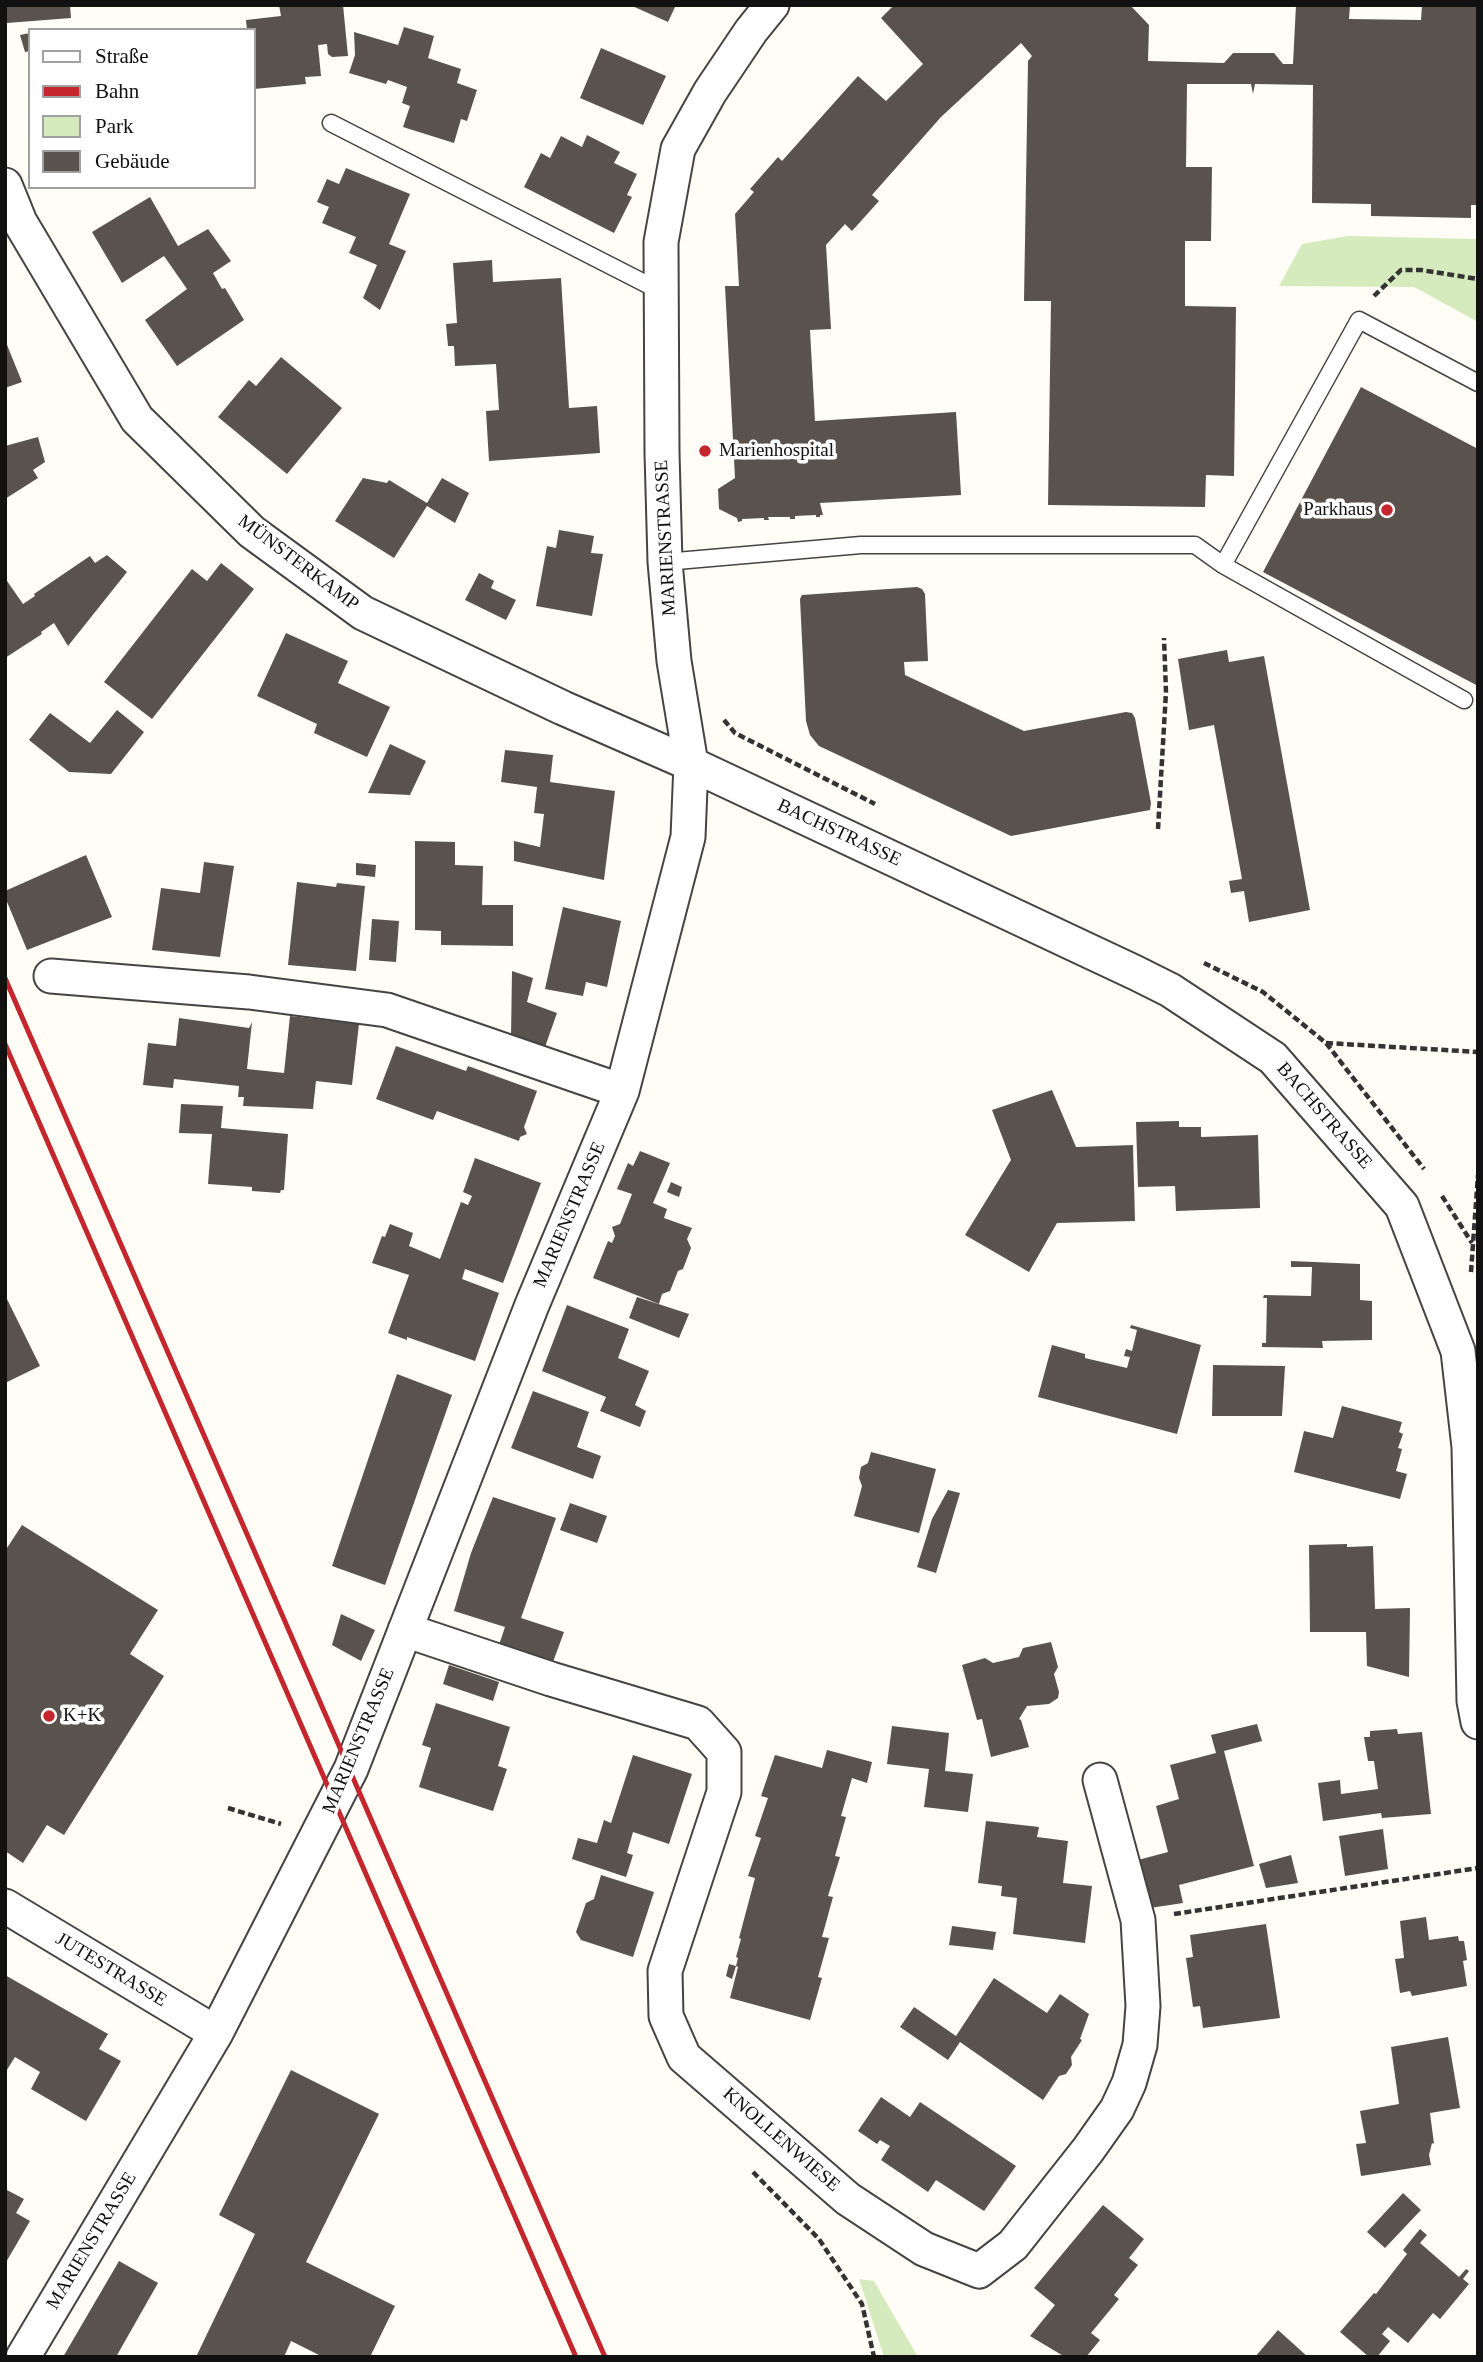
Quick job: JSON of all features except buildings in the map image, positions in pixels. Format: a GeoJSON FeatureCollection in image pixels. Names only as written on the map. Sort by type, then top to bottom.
{"type":"FeatureCollection","features":[{"type":"Feature","properties":{"kind":"street","name":"MARIENSTRASSE"},"geometry":{"type":"LineString","coordinates":[[18,2349],[216,2033],[351,1769],[532,1305],[622,1091],[688,837],[691,764],[674,661],[665,562],[661,242],[678,149],[710,92],[772,5]]}},
{"type":"Feature","properties":{"kind":"street","name":"MÜNSTERKAMP"},"geometry":{"type":"LineString","coordinates":[[5,185],[20,222],[137,419],[252,532],[363,613],[563,708],[691,764]]}},
{"type":"Feature","properties":{"kind":"street","name":"BACHSTRASSE"},"geometry":{"type":"LineString","coordinates":[[691,764],[1170,990],[1273,1058],[1402,1206],[1458,1351],[1469,1447],[1474,1701],[1478,1722]]}},
{"type":"Feature","properties":{"kind":"street"},"geometry":{"type":"LineString","coordinates":[[51,976],[249,992],[387,1010],[622,1091]]}},
{"type":"Feature","properties":{"kind":"street","name":"KNOLLENWIESE"},"geometry":{"type":"LineString","coordinates":[[405,1630],[551,1679],[698,1723],[724,1752],[724,1792],[664,1971],[666,2016],[684,2057],[848,2199],[923,2249],[979,2271],[1013,2245],[1088,2151],[1117,2109],[1129,2084],[1140,2045],[1143,2006],[1138,1920],[1100,1780]]}},
{"type":"Feature","properties":{"kind":"street","name":"JUTESTRASSE"},"geometry":{"type":"LineString","coordinates":[[5,1906],[216,2033]]}},
{"type":"Feature","properties":{"kind":"lane"},"geometry":{"type":"LineString","coordinates":[[331,124],[662,292]]}},
{"type":"Feature","properties":{"kind":"lane"},"geometry":{"type":"LineString","coordinates":[[1223,565],[1359,320],[1478,383]]}},
{"type":"Feature","properties":{"kind":"lane"},"geometry":{"type":"LineString","coordinates":[[665,562],[861,545],[1195,545],[1223,565],[1464,700]]}},
{"type":"Feature","properties":{"kind":"path"},"geometry":{"type":"LineString","coordinates":[[1359,320],[1381,286],[1401,270],[1422,270],[1478,279]]}},
{"type":"Feature","properties":{"kind":"path"},"geometry":{"type":"LineString","coordinates":[[1158,829],[1166,692],[1164,638]]}},
{"type":"Feature","properties":{"kind":"path"},"geometry":{"type":"LineString","coordinates":[[1326,1043],[1478,1052]]}},
{"type":"Feature","properties":{"kind":"path"},"geometry":{"type":"LineString","coordinates":[[1471,1279],[1478,1175]]}},
{"type":"Feature","properties":{"kind":"path"},"geometry":{"type":"LineString","coordinates":[[228,1808],[318,1835]]}},
{"type":"Feature","properties":{"kind":"path"},"geometry":{"type":"LineString","coordinates":[[1138,1920],[1478,1868]]}},
{"type":"Feature","properties":{"kind":"path"},"geometry":{"type":"LineString","coordinates":[[751,2170],[819,2239],[855,2293],[862,2304],[874,2357]]}},
{"type":"Feature","properties":{"kind":"green space"},"geometry":{"type":"Polygon","coordinates":[[[1348,236],[1478,239],[1478,322],[1414,287],[1279,286],[1302,244],[1348,236]]]}},
{"type":"Feature","properties":{"kind":"green space"},"geometry":{"type":"Polygon","coordinates":[[[859,2279],[874,2281],[918,2357],[884,2357],[859,2279]]]}},
{"type":"Feature","properties":{"kind":"railway"},"geometry":{"type":"LineString","coordinates":[[5,978],[605,2357]]}},
{"type":"Feature","properties":{"kind":"railway"},"geometry":{"type":"LineString","coordinates":[[5,1044],[576,2357]]}},
{"type":"Feature","properties":{"kind":"place","name":"Marienhospital"},"geometry":{"type":"Point","coordinates":[705,451]}},
{"type":"Feature","properties":{"kind":"place","name":"Parkhaus"},"geometry":{"type":"Point","coordinates":[1387,510]}},
{"type":"Feature","properties":{"kind":"place","name":"K+K"},"geometry":{"type":"Point","coordinates":[49,1716]}}]}
